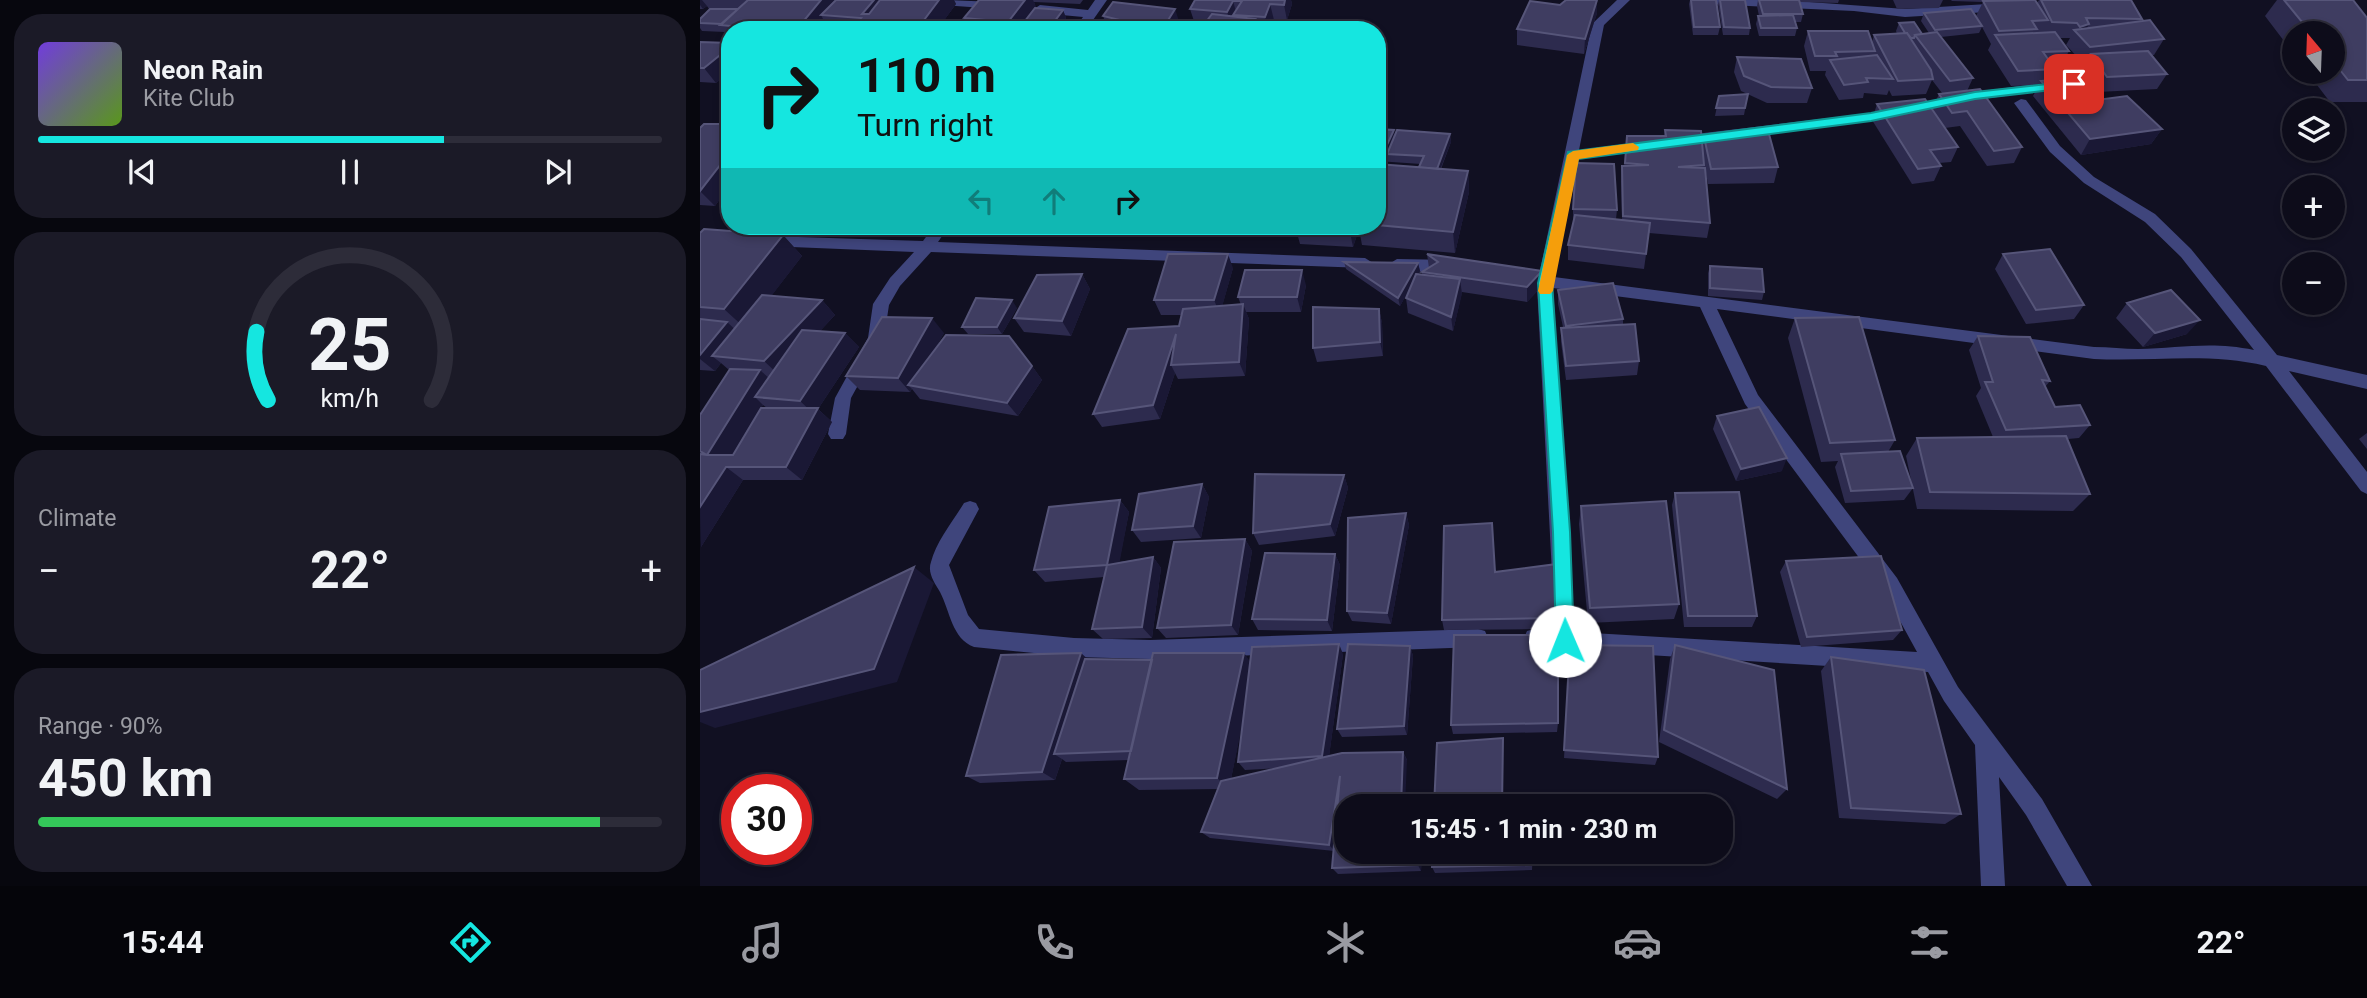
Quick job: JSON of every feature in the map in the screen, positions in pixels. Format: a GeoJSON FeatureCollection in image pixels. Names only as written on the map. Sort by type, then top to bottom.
{"type":"FeatureCollection","features":[{"type":"Feature","properties":{"kind":"street"},"geometry":{"type":"LineString","coordinates":[[928,0],[1010,6]]}},
{"type":"Feature","properties":{"kind":"street"},"geometry":{"type":"LineString","coordinates":[[1086,21],[1101,0]]}},
{"type":"Feature","properties":{"kind":"street"},"geometry":{"type":"LineString","coordinates":[[1565,641],[1562,532],[1545,283],[1598,24],[1624,0]]}},
{"type":"Feature","properties":{"kind":"street"},"geometry":{"type":"LineString","coordinates":[[1707,0],[1854,7],[1905,13],[2009,6]]}},
{"type":"Feature","properties":{"kind":"street"},"geometry":{"type":"LineString","coordinates":[[1024,8],[1091,14]]}},
{"type":"Feature","properties":{"kind":"street"},"geometry":{"type":"LineString","coordinates":[[1905,13],[1919,28]]}},
{"type":"Feature","properties":{"kind":"street"},"geometry":{"type":"LineString","coordinates":[[1573,155],[1871,117],[1975,96],[2084,82],[2068,59]]}},
{"type":"Feature","properties":{"kind":"street"},"geometry":{"type":"LineString","coordinates":[[1965,83],[1975,96]]}},
{"type":"Feature","properties":{"kind":"street"},"geometry":{"type":"LineString","coordinates":[[2021,103],[2063,157],[2088,180],[2150,218],[2186,253],[2367,486]]}},
{"type":"Feature","properties":{"kind":"street"},"geometry":{"type":"LineString","coordinates":[[837,434],[843,398],[876,338],[881,304],[895,282],[935,235]]}},
{"type":"Feature","properties":{"kind":"street"},"geometry":{"type":"LineString","coordinates":[[753,240],[1467,268]]}},
{"type":"Feature","properties":{"kind":"street"},"geometry":{"type":"LineString","coordinates":[[1506,275],[1545,283],[2094,353],[2138,355],[2190,350],[2234,352],[2367,382]]}},
{"type":"Feature","properties":{"kind":"street"},"geometry":{"type":"LineString","coordinates":[[1706,303],[1751,399],[1890,584],[1951,694],[2034,807],[2080,886]]}},
{"type":"Feature","properties":{"kind":"street"},"geometry":{"type":"LineString","coordinates":[[970,509],[939,564],[941,576],[949,589],[960,620],[974,638],[1060,646],[1174,650],[1317,642],[1506,638],[1934,663]]}},
{"type":"Feature","properties":{"kind":"street"},"geometry":{"type":"LineString","coordinates":[[1986,742],[1993,886]]}},
{"type":"Feature","properties":{"kind":"building"},"geometry":{"type":"Polygon","coordinates":[[[748,0],[821,0],[804,21],[724,21],[748,0]]]}},
{"type":"Feature","properties":{"kind":"building"},"geometry":{"type":"Polygon","coordinates":[[[836,0],[874,0],[862,14],[869,14],[880,0],[939,0],[923,21],[858,21],[861,18],[821,15],[836,0]]]}},
{"type":"Feature","properties":{"kind":"building"},"geometry":{"type":"Polygon","coordinates":[[[979,0],[1025,0],[1009,21],[964,18],[979,0]]]}},
{"type":"Feature","properties":{"kind":"building"},"geometry":{"type":"Polygon","coordinates":[[[1195,0],[1285,0],[1284,5],[1270,4],[1265,17],[1233,15],[1242,1],[1233,1],[1227,12],[1190,9],[1195,0]]]}},
{"type":"Feature","properties":{"kind":"building"},"geometry":{"type":"Polygon","coordinates":[[[1566,0],[1597,0],[1585,39],[1517,29],[1530,1],[1560,5],[1566,0]]]}},
{"type":"Feature","properties":{"kind":"building"},"geometry":{"type":"Polygon","coordinates":[[[1691,0],[1716,0],[1720,27],[1694,27],[1691,0]]]}},
{"type":"Feature","properties":{"kind":"building"},"geometry":{"type":"Polygon","coordinates":[[[1720,0],[1745,0],[1750,28],[1724,27],[1720,0]]]}},
{"type":"Feature","properties":{"kind":"building"},"geometry":{"type":"Polygon","coordinates":[[[1759,0],[1799,0],[1803,14],[1763,14],[1759,0]]]}},
{"type":"Feature","properties":{"kind":"building"},"geometry":{"type":"Polygon","coordinates":[[[2035,0],[2048,20],[2032,21],[2037,29],[1999,31],[1983,1],[2035,0]]]}},
{"type":"Feature","properties":{"kind":"building"},"geometry":{"type":"Polygon","coordinates":[[[2041,0],[2131,0],[2142,19],[2086,18],[2089,24],[2080,27],[2077,23],[2052,22],[2041,0]]]}},
{"type":"Feature","properties":{"kind":"building"},"geometry":{"type":"Polygon","coordinates":[[[2284,0],[2353,0],[2367,18],[2367,80],[2348,80],[2345,76],[2345,21],[2301,21],[2284,0]]]}},
{"type":"Feature","properties":{"kind":"building"},"geometry":{"type":"Polygon","coordinates":[[[1113,2],[1175,9],[1168,21],[1124,21],[1103,16],[1113,2]]]}},
{"type":"Feature","properties":{"kind":"building"},"geometry":{"type":"Polygon","coordinates":[[[1035,8],[1063,10],[1055,21],[1025,21],[1035,8]]]}},
{"type":"Feature","properties":{"kind":"building"},"geometry":{"type":"Polygon","coordinates":[[[710,9],[738,9],[725,21],[721,21],[721,24],[700,23],[700,19],[710,9]]]}},
{"type":"Feature","properties":{"kind":"building"},"geometry":{"type":"Polygon","coordinates":[[[1971,9],[1982,26],[1935,30],[1924,13],[1971,9]]]}},
{"type":"Feature","properties":{"kind":"building"},"geometry":{"type":"Polygon","coordinates":[[[1212,14],[1255,19],[1253,21],[1207,21],[1212,14]]]}},
{"type":"Feature","properties":{"kind":"building"},"geometry":{"type":"Polygon","coordinates":[[[1793,15],[1797,28],[1761,28],[1758,16],[1793,15]]]}},
{"type":"Feature","properties":{"kind":"building"},"geometry":{"type":"Polygon","coordinates":[[[2150,20],[2164,39],[2090,47],[2074,30],[2150,20]]]}},
{"type":"Feature","properties":{"kind":"building"},"geometry":{"type":"Polygon","coordinates":[[[1914,22],[1922,34],[1911,38],[1899,23],[1914,22]]]}},
{"type":"Feature","properties":{"kind":"building"},"geometry":{"type":"Polygon","coordinates":[[[1808,31],[1868,31],[1875,51],[1835,52],[1837,56],[1815,56],[1808,31]]]}},
{"type":"Feature","properties":{"kind":"building"},"geometry":{"type":"Polygon","coordinates":[[[1937,32],[1973,78],[1950,81],[1915,35],[1937,32]]]}},
{"type":"Feature","properties":{"kind":"building"},"geometry":{"type":"Polygon","coordinates":[[[2055,32],[2069,51],[2043,52],[2055,69],[2018,71],[1995,35],[2055,32]]]}},
{"type":"Feature","properties":{"kind":"building"},"geometry":{"type":"Polygon","coordinates":[[[1907,33],[1931,70],[1933,79],[1898,81],[1874,35],[1907,33]]]}},
{"type":"Feature","properties":{"kind":"building"},"geometry":{"type":"Polygon","coordinates":[[[700,42],[721,43],[721,54],[704,68],[700,68],[700,42]]]}},
{"type":"Feature","properties":{"kind":"building"},"geometry":{"type":"Polygon","coordinates":[[[2148,51],[2167,74],[2107,77],[2091,54],[2148,51]]]}},
{"type":"Feature","properties":{"kind":"building"},"geometry":{"type":"Polygon","coordinates":[[[1877,55],[1893,79],[1866,78],[1868,82],[1844,85],[1830,60],[1877,55]]]}},
{"type":"Feature","properties":{"kind":"building"},"geometry":{"type":"Polygon","coordinates":[[[1737,57],[1801,59],[1812,88],[1771,87],[1744,76],[1737,57]]]}},
{"type":"Feature","properties":{"kind":"building"},"geometry":{"type":"Polygon","coordinates":[[[2076,77],[2097,100],[2127,96],[2162,129],[2090,139],[2041,81],[2076,77]]]}},
{"type":"Feature","properties":{"kind":"building"},"geometry":{"type":"Polygon","coordinates":[[[1980,89],[2022,147],[1994,151],[1967,111],[1952,113],[1939,94],[1980,89]]]}},
{"type":"Feature","properties":{"kind":"building"},"geometry":{"type":"Polygon","coordinates":[[[1748,94],[1745,108],[1716,108],[1719,96],[1748,94]]]}},
{"type":"Feature","properties":{"kind":"building"},"geometry":{"type":"Polygon","coordinates":[[[1925,99],[1958,147],[1930,150],[1941,166],[1918,169],[1877,104],[1925,99]]]}},
{"type":"Feature","properties":{"kind":"building"},"geometry":{"type":"Polygon","coordinates":[[[704,124],[721,124],[721,164],[700,191],[700,128],[704,124]]]}},
{"type":"Feature","properties":{"kind":"building"},"geometry":{"type":"Polygon","coordinates":[[[1386,130],[1394,130],[1386,147],[1386,130]]]}},
{"type":"Feature","properties":{"kind":"building"},"geometry":{"type":"Polygon","coordinates":[[[1397,130],[1450,134],[1437,169],[1419,167],[1424,156],[1387,154],[1397,130]]]}},
{"type":"Feature","properties":{"kind":"building"},"geometry":{"type":"Polygon","coordinates":[[[1665,130],[1701,131],[1704,165],[1678,167],[1705,168],[1710,223],[1623,216],[1622,166],[1649,165],[1625,163],[1627,136],[1666,136],[1665,130]]]}},
{"type":"Feature","properties":{"kind":"building"},"geometry":{"type":"Polygon","coordinates":[[[1769,134],[1778,167],[1711,169],[1704,137],[1769,134]]]}},
{"type":"Feature","properties":{"kind":"building"},"geometry":{"type":"Polygon","coordinates":[[[1576,163],[1614,164],[1617,210],[1573,209],[1576,163]]]}},
{"type":"Feature","properties":{"kind":"building"},"geometry":{"type":"Polygon","coordinates":[[[1386,165],[1468,171],[1453,232],[1386,226],[1386,165]]]}},
{"type":"Feature","properties":{"kind":"building"},"geometry":{"type":"Polygon","coordinates":[[[1575,215],[1650,223],[1646,254],[1568,245],[1575,215]]]}},
{"type":"Feature","properties":{"kind":"building"},"geometry":{"type":"Polygon","coordinates":[[[704,229],[721,230],[721,235],[783,235],[724,309],[700,307],[700,233],[704,229]]]}},
{"type":"Feature","properties":{"kind":"building"},"geometry":{"type":"Polygon","coordinates":[[[2050,249],[2084,305],[2036,310],[2003,254],[2050,249]]]}},
{"type":"Feature","properties":{"kind":"building"},"geometry":{"type":"Polygon","coordinates":[[[1168,254],[1228,254],[1214,300],[1154,300],[1168,254]]]}},
{"type":"Feature","properties":{"kind":"building"},"geometry":{"type":"Polygon","coordinates":[[[1427,254],[1542,271],[1527,287],[1422,272],[1438,262],[1427,254]]]}},
{"type":"Feature","properties":{"kind":"building"},"geometry":{"type":"Polygon","coordinates":[[[1344,262],[1418,263],[1398,298],[1344,262]]]}},
{"type":"Feature","properties":{"kind":"building"},"geometry":{"type":"Polygon","coordinates":[[[1710,266],[1762,269],[1764,292],[1710,288],[1710,266]]]}},
{"type":"Feature","properties":{"kind":"building"},"geometry":{"type":"Polygon","coordinates":[[[1245,270],[1302,270],[1297,297],[1238,297],[1245,270]]]}},
{"type":"Feature","properties":{"kind":"building"},"geometry":{"type":"Polygon","coordinates":[[[1082,274],[1062,321],[1014,318],[1037,275],[1082,274]]]}},
{"type":"Feature","properties":{"kind":"building"},"geometry":{"type":"Polygon","coordinates":[[[1416,274],[1460,279],[1451,317],[1406,298],[1416,274]]]}},
{"type":"Feature","properties":{"kind":"building"},"geometry":{"type":"Polygon","coordinates":[[[1613,283],[1623,319],[1566,326],[1558,290],[1613,283]]]}},
{"type":"Feature","properties":{"kind":"building"},"geometry":{"type":"Polygon","coordinates":[[[2171,290],[2200,320],[2155,333],[2127,303],[2171,290]]]}},
{"type":"Feature","properties":{"kind":"building"},"geometry":{"type":"Polygon","coordinates":[[[762,295],[822,300],[764,361],[712,356],[762,295]]]}},
{"type":"Feature","properties":{"kind":"building"},"geometry":{"type":"Polygon","coordinates":[[[976,298],[1012,300],[997,327],[962,327],[976,298]]]}},
{"type":"Feature","properties":{"kind":"building"},"geometry":{"type":"Polygon","coordinates":[[[1243,304],[1239,362],[1171,365],[1176,334],[1153,405],[1093,414],[1128,329],[1179,326],[1183,309],[1243,304]]]}},
{"type":"Feature","properties":{"kind":"building"},"geometry":{"type":"Polygon","coordinates":[[[1313,307],[1379,309],[1380,342],[1313,348],[1313,307]]]}},
{"type":"Feature","properties":{"kind":"building"},"geometry":{"type":"Polygon","coordinates":[[[882,317],[932,318],[898,378],[846,376],[882,317]]]}},
{"type":"Feature","properties":{"kind":"building"},"geometry":{"type":"Polygon","coordinates":[[[1859,317],[1895,440],[1830,443],[1795,318],[1859,317]]]}},
{"type":"Feature","properties":{"kind":"building"},"geometry":{"type":"Polygon","coordinates":[[[700,319],[727,322],[700,355],[700,319]]]}},
{"type":"Feature","properties":{"kind":"building"},"geometry":{"type":"Polygon","coordinates":[[[1635,324],[1639,361],[1566,366],[1561,328],[1635,324]]]}},
{"type":"Feature","properties":{"kind":"building"},"geometry":{"type":"Polygon","coordinates":[[[802,330],[845,333],[800,401],[755,397],[802,330]]]}},
{"type":"Feature","properties":{"kind":"building"},"geometry":{"type":"Polygon","coordinates":[[[946,335],[1009,336],[1032,366],[1007,403],[908,385],[946,335]]]}},
{"type":"Feature","properties":{"kind":"building"},"geometry":{"type":"Polygon","coordinates":[[[1978,336],[2030,337],[2050,381],[2042,380],[2055,407],[2080,405],[2090,425],[2006,430],[1985,382],[1993,382],[1978,336]]]}},
{"type":"Feature","properties":{"kind":"building"},"geometry":{"type":"Polygon","coordinates":[[[730,369],[760,370],[707,455],[700,451],[700,415],[730,369]]]}},
{"type":"Feature","properties":{"kind":"building"},"geometry":{"type":"Polygon","coordinates":[[[1759,407],[1787,458],[1741,469],[1717,416],[1759,407]]]}},
{"type":"Feature","properties":{"kind":"building"},"geometry":{"type":"Polygon","coordinates":[[[761,408],[818,408],[786,467],[726,467],[700,507],[700,454],[733,455],[761,408]]]}},
{"type":"Feature","properties":{"kind":"building"},"geometry":{"type":"Polygon","coordinates":[[[2066,436],[2090,494],[1930,492],[1917,438],[2066,436]]]}},
{"type":"Feature","properties":{"kind":"building"},"geometry":{"type":"Polygon","coordinates":[[[1900,451],[1913,488],[1851,491],[1841,454],[1900,451]]]}},
{"type":"Feature","properties":{"kind":"building"},"geometry":{"type":"Polygon","coordinates":[[[1255,474],[1344,475],[1330,524],[1253,533],[1255,474]]]}},
{"type":"Feature","properties":{"kind":"building"},"geometry":{"type":"Polygon","coordinates":[[[1202,484],[1193,526],[1132,530],[1139,494],[1202,484]]]}},
{"type":"Feature","properties":{"kind":"building"},"geometry":{"type":"Polygon","coordinates":[[[1739,492],[1757,616],[1688,616],[1675,493],[1739,492]]]}},
{"type":"Feature","properties":{"kind":"building"},"geometry":{"type":"Polygon","coordinates":[[[1120,500],[1107,565],[1034,570],[1049,507],[1120,500]]]}},
{"type":"Feature","properties":{"kind":"building"},"geometry":{"type":"Polygon","coordinates":[[[1666,501],[1679,604],[1590,608],[1581,506],[1666,501]]]}},
{"type":"Feature","properties":{"kind":"building"},"geometry":{"type":"Polygon","coordinates":[[[1406,513],[1387,613],[1347,611],[1348,518],[1406,513]]]}},
{"type":"Feature","properties":{"kind":"building"},"geometry":{"type":"Polygon","coordinates":[[[1492,523],[1495,572],[1557,564],[1555,618],[1442,620],[1444,526],[1492,523]]]}},
{"type":"Feature","properties":{"kind":"building"},"geometry":{"type":"Polygon","coordinates":[[[1245,539],[1231,625],[1157,628],[1174,542],[1245,539]]]}},
{"type":"Feature","properties":{"kind":"building"},"geometry":{"type":"Polygon","coordinates":[[[1265,553],[1335,554],[1327,620],[1252,619],[1265,553]]]}},
{"type":"Feature","properties":{"kind":"building"},"geometry":{"type":"Polygon","coordinates":[[[1881,556],[1902,630],[1807,637],[1786,561],[1881,556]]]}},
{"type":"Feature","properties":{"kind":"building"},"geometry":{"type":"Polygon","coordinates":[[[1153,557],[1142,627],[1092,629],[1107,565],[1153,557]]]}},
{"type":"Feature","properties":{"kind":"building"},"geometry":{"type":"Polygon","coordinates":[[[914,567],[874,669],[700,712],[700,670],[914,567]]]}},
{"type":"Feature","properties":{"kind":"building"},"geometry":{"type":"Polygon","coordinates":[[[1454,635],[1558,635],[1558,723],[1451,725],[1454,635]]]}},
{"type":"Feature","properties":{"kind":"building"},"geometry":{"type":"Polygon","coordinates":[[[1339,644],[1322,756],[1238,762],[1252,647],[1339,644]]]}},
{"type":"Feature","properties":{"kind":"building"},"geometry":{"type":"Polygon","coordinates":[[[1348,644],[1410,646],[1404,726],[1337,729],[1348,644]]]}},
{"type":"Feature","properties":{"kind":"building"},"geometry":{"type":"Polygon","coordinates":[[[1570,645],[1653,646],[1658,757],[1564,750],[1570,645]]]}},
{"type":"Feature","properties":{"kind":"building"},"geometry":{"type":"Polygon","coordinates":[[[1675,645],[1774,670],[1787,789],[1664,730],[1675,645]]]}},
{"type":"Feature","properties":{"kind":"building"},"geometry":{"type":"Polygon","coordinates":[[[1081,653],[1042,772],[966,776],[1001,655],[1081,653]]]}},
{"type":"Feature","properties":{"kind":"building"},"geometry":{"type":"Polygon","coordinates":[[[1153,653],[1244,653],[1217,778],[1124,779],[1153,653]]]}},
{"type":"Feature","properties":{"kind":"building"},"geometry":{"type":"Polygon","coordinates":[[[1831,657],[1924,670],[1961,814],[1851,808],[1831,657]]]}},
{"type":"Feature","properties":{"kind":"building"},"geometry":{"type":"Polygon","coordinates":[[[1085,659],[1152,660],[1131,751],[1054,754],[1085,659]]]}},
{"type":"Feature","properties":{"kind":"building"},"geometry":{"type":"Polygon","coordinates":[[[1503,738],[1502,794],[1435,794],[1437,743],[1503,738]]]}},
{"type":"Feature","properties":{"kind":"building"},"geometry":{"type":"Polygon","coordinates":[[[1403,752],[1401,794],[1338,794],[1340,776],[1337,794],[1334,794],[1329,845],[1201,832],[1221,781],[1342,753],[1403,752]]]}},
{"type":"Feature","properties":{"kind":"building"},"geometry":{"type":"Polygon","coordinates":[[[1334,845],[1334,864],[1418,864],[1418,865],[1332,868],[1334,845]]]}},
{"type":"Feature","properties":{"kind":"building"},"geometry":{"type":"Polygon","coordinates":[[[1432,864],[1532,864],[1532,865],[1432,867],[1432,864]]]}},
{"type":"Feature","properties":{"kind":"slow traffic"},"geometry":{"type":"LineString","coordinates":[[1545,291],[1573,155],[1633,147]]}},
{"type":"Feature","properties":{"kind":"route"},"geometry":{"type":"LineString","coordinates":[[1565,641],[1562,532],[1545,283],[1573,155],[1871,117],[1975,96],[2074,84]]}}]}
